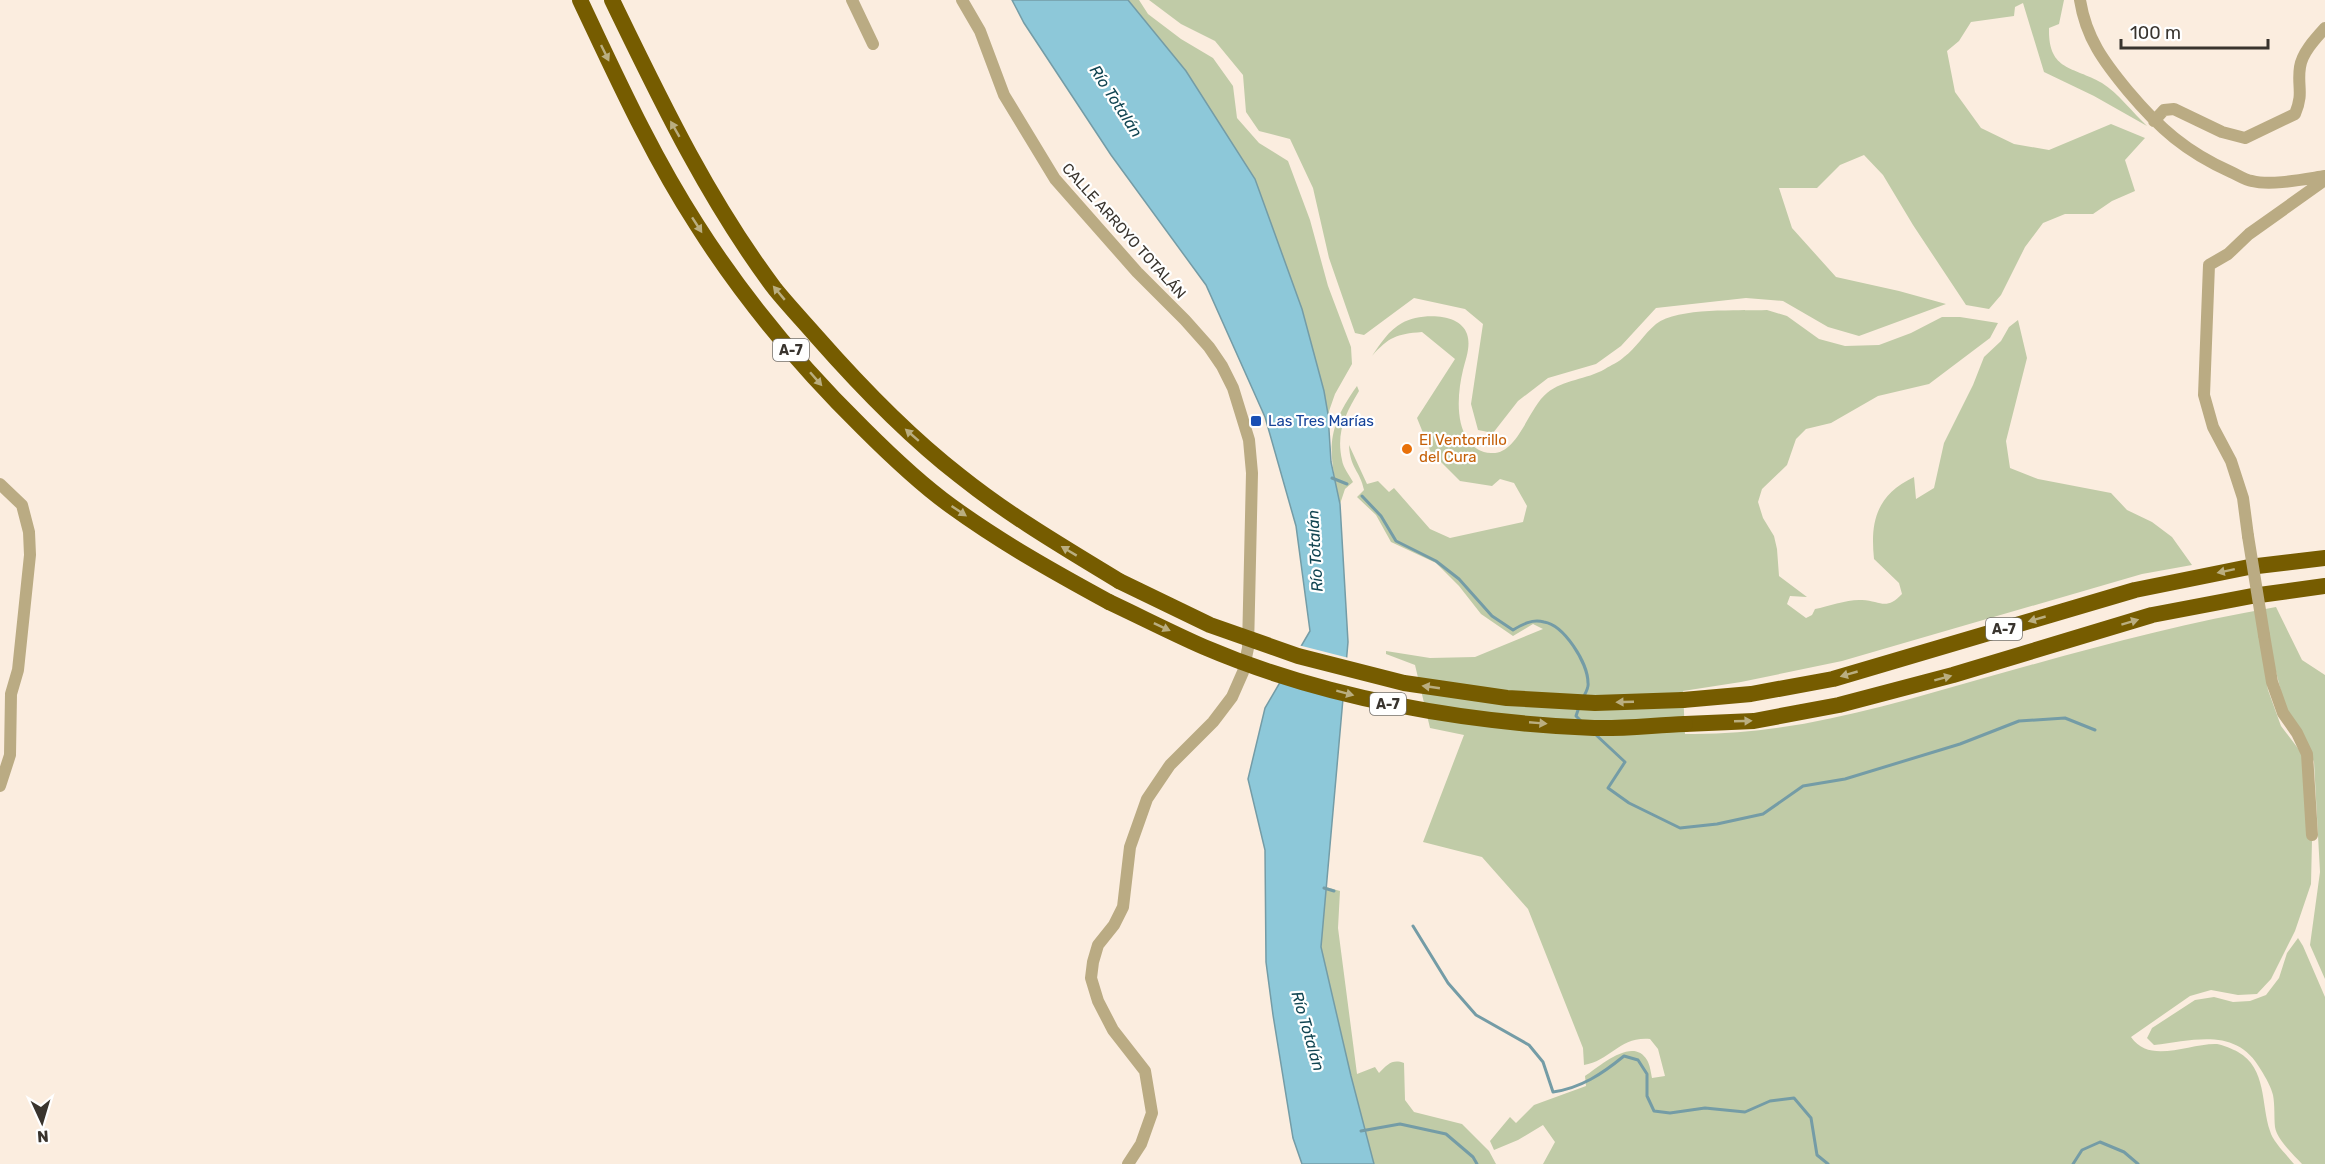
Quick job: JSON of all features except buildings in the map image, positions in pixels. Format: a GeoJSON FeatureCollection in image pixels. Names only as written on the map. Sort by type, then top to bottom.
{"type":"FeatureCollection","features":[{"type":"Feature","properties":{"kind":"highway","name":"A-7"},"geometry":{"type":"LineString","coordinates":[[580,0],[640,125],[696,225],[761,315],[827,393],[887,452],[949,504],[1028,558],[1109,602],[1205,648],[1292,678],[1394,706],[1499,720],[1596,728],[1754,721],[1839,705],[1953,675],[2152,615],[2252,596],[2325,586]]}},
{"type":"Feature","properties":{"kind":"highway","name":"A-7"},"geometry":{"type":"LineString","coordinates":[[612,0],[667,114],[722,211],[782,297],[900,425],[960,477],[1037,532],[1119,581],[1210,625],[1298,656],[1404,683],[1507,698],[1596,703],[1683,700],[1751,694],[1833,679],[2135,590],[2249,567],[2325,558]]}},
{"type":"Feature","properties":{"kind":"street"},"geometry":{"type":"LineString","coordinates":[[852,0],[873,44]]}},
{"type":"Feature","properties":{"kind":"street","name":"CALLE ARROYO TOTALÁN"},"geometry":{"type":"LineString","coordinates":[[962,0],[980,31],[1004,95],[1055,179],[1137,272],[1209,347],[1233,388],[1249,440],[1252,473],[1248,648],[1243,672],[1232,697],[1213,722],[1170,765],[1147,799],[1130,847],[1123,907],[1114,925],[1098,945],[1093,962],[1091,978],[1098,1001],[1113,1030],[1145,1071],[1152,1113],[1141,1144],[1128,1164]]}},
{"type":"Feature","properties":{"kind":"street"},"geometry":{"type":"LineString","coordinates":[[2080,0],[2082,18],[2103,61],[2167,134],[2215,165],[2253,182],[2325,178]]}},
{"type":"Feature","properties":{"kind":"street"},"geometry":{"type":"LineString","coordinates":[[2154,121],[2164,111],[2174,109],[2222,132],[2245,138],[2295,114],[2301,100],[2300,66],[2312,43],[2325,28]]}},
{"type":"Feature","properties":{"kind":"street"},"geometry":{"type":"LineString","coordinates":[[2312,835],[2307,754],[2283,713],[2272,682],[2240,489],[2231,461],[2213,427],[2204,395],[2209,266],[2228,254],[2249,234],[2325,178]]}},
{"type":"Feature","properties":{"kind":"street"},"geometry":{"type":"LineString","coordinates":[[0,484],[22,505],[29,532],[30,555],[18,670],[10,694],[10,755],[0,786]]}},
{"type":"Feature","properties":{"kind":"green space"},"geometry":{"type":"Polygon","coordinates":[[[1128,0],[1139,0],[1148,14],[1181,39],[1213,58],[1233,86],[1237,118],[1259,143],[1288,161],[1310,220],[1328,286],[1351,347],[1352,364],[1335,394],[1328,414],[1324,391],[1255,179],[1186,71],[1128,0]]]}},
{"type":"Feature","properties":{"kind":"green space"},"geometry":{"type":"Polygon","coordinates":[[[1149,0],[2064,0],[2059,24],[2049,28],[2050,42],[2057,60],[2108,87],[2147,126],[2094,96],[2044,72],[2023,3],[2015,7],[2014,16],[1971,22],[1959,41],[1947,51],[1955,92],[1981,128],[2014,144],[2049,150],[2111,124],[2145,138],[2125,160],[2135,191],[2112,201],[2093,214],[2065,214],[2043,223],[2025,247],[2001,295],[1989,309],[1966,305],[1883,175],[1864,155],[1840,165],[1817,188],[1779,188],[1792,228],[1836,277],[1946,304],[1859,336],[1828,327],[1783,301],[1746,298],[1656,308],[1621,346],[1596,364],[1548,378],[1518,401],[1493,433],[1478,430],[1471,404],[1483,324],[1465,309],[1414,298],[1364,335],[1355,333],[1329,258],[1313,188],[1290,139],[1259,131],[1246,112],[1243,75],[1215,41],[1181,24],[1149,0]]]}},
{"type":"Feature","properties":{"kind":"green space"},"geometry":{"type":"Polygon","coordinates":[[[1767,310],[1787,316],[1819,339],[1845,346],[1879,345],[1911,333],[1942,317],[1960,317],[1998,323],[1990,338],[1929,384],[1878,396],[1831,423],[1806,429],[1796,439],[1787,465],[1762,489],[1758,502],[1763,518],[1774,536],[1779,576],[1807,597],[1790,596],[1787,604],[1806,618],[1812,615],[1815,609],[1838,603],[1862,600],[1887,604],[1902,594],[1899,583],[1874,559],[1873,532],[1879,510],[1892,492],[1914,477],[1916,499],[1934,488],[1944,443],[1973,385],[1984,357],[2001,341],[2009,327],[2018,320],[2027,358],[2006,441],[2010,468],[2038,479],[2111,493],[2127,510],[2152,522],[2172,537],[2192,565],[2142,574],[1842,661],[1741,682],[1683,691],[1685,734],[1761,730],[1799,725],[1873,709],[2129,639],[2202,621],[2276,607],[2302,660],[2325,675],[2325,979],[2310,945],[2320,872],[2314,762],[2285,707],[2275,668],[2259,636],[2268,690],[2281,726],[2303,755],[2312,840],[2311,884],[2295,931],[2271,979],[2257,994],[2238,995],[2211,990],[2190,996],[2131,1037],[2139,1045],[2149,1050],[2171,1051],[2217,1044],[2238,1052],[2247,1059],[2254,1067],[2262,1088],[2267,1121],[2272,1135],[2294,1164],[1543,1164],[1555,1142],[1543,1125],[1518,1140],[1494,1150],[1490,1141],[1510,1117],[1516,1123],[1534,1105],[1586,1086],[1585,1076],[1616,1055],[1634,1051],[1641,1053],[1648,1062],[1652,1078],[1665,1076],[1658,1049],[1650,1039],[1631,1041],[1601,1059],[1584,1065],[1583,1048],[1528,909],[1482,857],[1423,842],[1464,735],[1430,728],[1415,665],[1386,654],[1386,651],[1430,658],[1475,657],[1543,629],[1533,624],[1513,636],[1481,614],[1459,586],[1436,563],[1391,542],[1376,515],[1357,497],[1364,490],[1351,459],[1349,445],[1367,484],[1378,481],[1389,492],[1394,488],[1430,529],[1450,538],[1523,522],[1527,506],[1514,483],[1500,479],[1492,486],[1460,481],[1439,460],[1434,460],[1417,418],[1455,359],[1422,332],[1394,338],[1372,356],[1393,329],[1418,317],[1448,318],[1463,327],[1467,334],[1468,352],[1459,396],[1461,424],[1472,445],[1487,453],[1500,452],[1516,439],[1540,400],[1547,393],[1561,385],[1598,373],[1622,359],[1656,324],[1693,312],[1767,310]]]}},
{"type":"Feature","properties":{"kind":"green space"},"geometry":{"type":"Polygon","coordinates":[[[1357,386],[1359,391],[1346,416],[1340,441],[1343,463],[1353,482],[1345,489],[1340,504],[1333,470],[1332,443],[1339,417],[1357,386]]]}},
{"type":"Feature","properties":{"kind":"green space"},"geometry":{"type":"Polygon","coordinates":[[[1326,887],[1340,891],[1338,928],[1357,1074],[1375,1067],[1379,1073],[1390,1063],[1404,1063],[1405,1100],[1414,1112],[1462,1124],[1489,1151],[1496,1164],[1374,1164],[1321,947],[1326,887]]]}},
{"type":"Feature","properties":{"kind":"green space"},"geometry":{"type":"Polygon","coordinates":[[[2298,938],[2325,997],[2325,1164],[2302,1164],[2282,1142],[2276,1132],[2274,1099],[2270,1086],[2251,1056],[2240,1047],[2228,1042],[2200,1039],[2154,1045],[2147,1038],[2152,1028],[2195,1000],[2214,997],[2233,1002],[2250,1001],[2266,995],[2279,978],[2287,953],[2298,938]]]}},
{"type":"Feature","properties":{"kind":"water","name":"Río Totalán"},"geometry":{"type":"Polygon","coordinates":[[[1012,0],[1128,0],[1186,71],[1255,179],[1302,309],[1328,414],[1331,462],[1340,504],[1348,642],[1321,947],[1374,1164],[1302,1164],[1293,1138],[1273,1015],[1266,962],[1265,850],[1248,779],[1265,708],[1310,631],[1296,526],[1265,417],[1206,285],[1111,155],[1024,23],[1012,0]]]}},
{"type":"Feature","properties":{"kind":"pier"},"geometry":{"type":"Polygon","coordinates":[[[1298,645],[1349,658],[1345,701],[1277,681],[1298,645]]]}},
{"type":"Feature","properties":{"kind":"waterway"},"geometry":{"type":"LineString","coordinates":[[1332,478],[1347,484]]}},
{"type":"Feature","properties":{"kind":"waterway"},"geometry":{"type":"LineString","coordinates":[[1362,496],[1381,516],[1396,541],[1436,561],[1459,579],[1492,616],[1513,630],[1535,621],[1544,622],[1552,625],[1567,637],[1574,646],[1587,675],[1588,685],[1584,696]]}},
{"type":"Feature","properties":{"kind":"waterway"},"geometry":{"type":"LineString","coordinates":[[1579,707],[1576,716],[1582,722]]}},
{"type":"Feature","properties":{"kind":"waterway"},"geometry":{"type":"LineString","coordinates":[[1595,734],[1625,762],[1608,788],[1629,803],[1680,828],[1717,824],[1763,814],[1803,786],[1845,779],[1960,744],[2019,721],[2065,718],[2095,730]]}},
{"type":"Feature","properties":{"kind":"waterway"},"geometry":{"type":"LineString","coordinates":[[1324,888],[1334,891]]}},
{"type":"Feature","properties":{"kind":"waterway"},"geometry":{"type":"LineString","coordinates":[[1413,926],[1448,983],[1476,1015],[1529,1045],[1543,1062],[1553,1092],[1591,1079],[1624,1056],[1638,1060],[1647,1074],[1647,1096],[1654,1111],[1670,1113],[1705,1108],[1745,1112],[1770,1101],[1794,1098],[1811,1118],[1817,1155],[1828,1164]]}},
{"type":"Feature","properties":{"kind":"waterway"},"geometry":{"type":"LineString","coordinates":[[1361,1131],[1400,1124],[1446,1134],[1473,1157],[1477,1164]]}},
{"type":"Feature","properties":{"kind":"waterway"},"geometry":{"type":"LineString","coordinates":[[2073,1164],[2082,1150],[2100,1142],[2124,1152],[2138,1164]]}},
{"type":"Feature","properties":{"kind":"place","name":"Las Tres Marías"},"geometry":{"type":"Point","coordinates":[1256,421]}},
{"type":"Feature","properties":{"kind":"place","name":"El Ventorrillo del Cura"},"geometry":{"type":"Point","coordinates":[1407,449]}}]}
